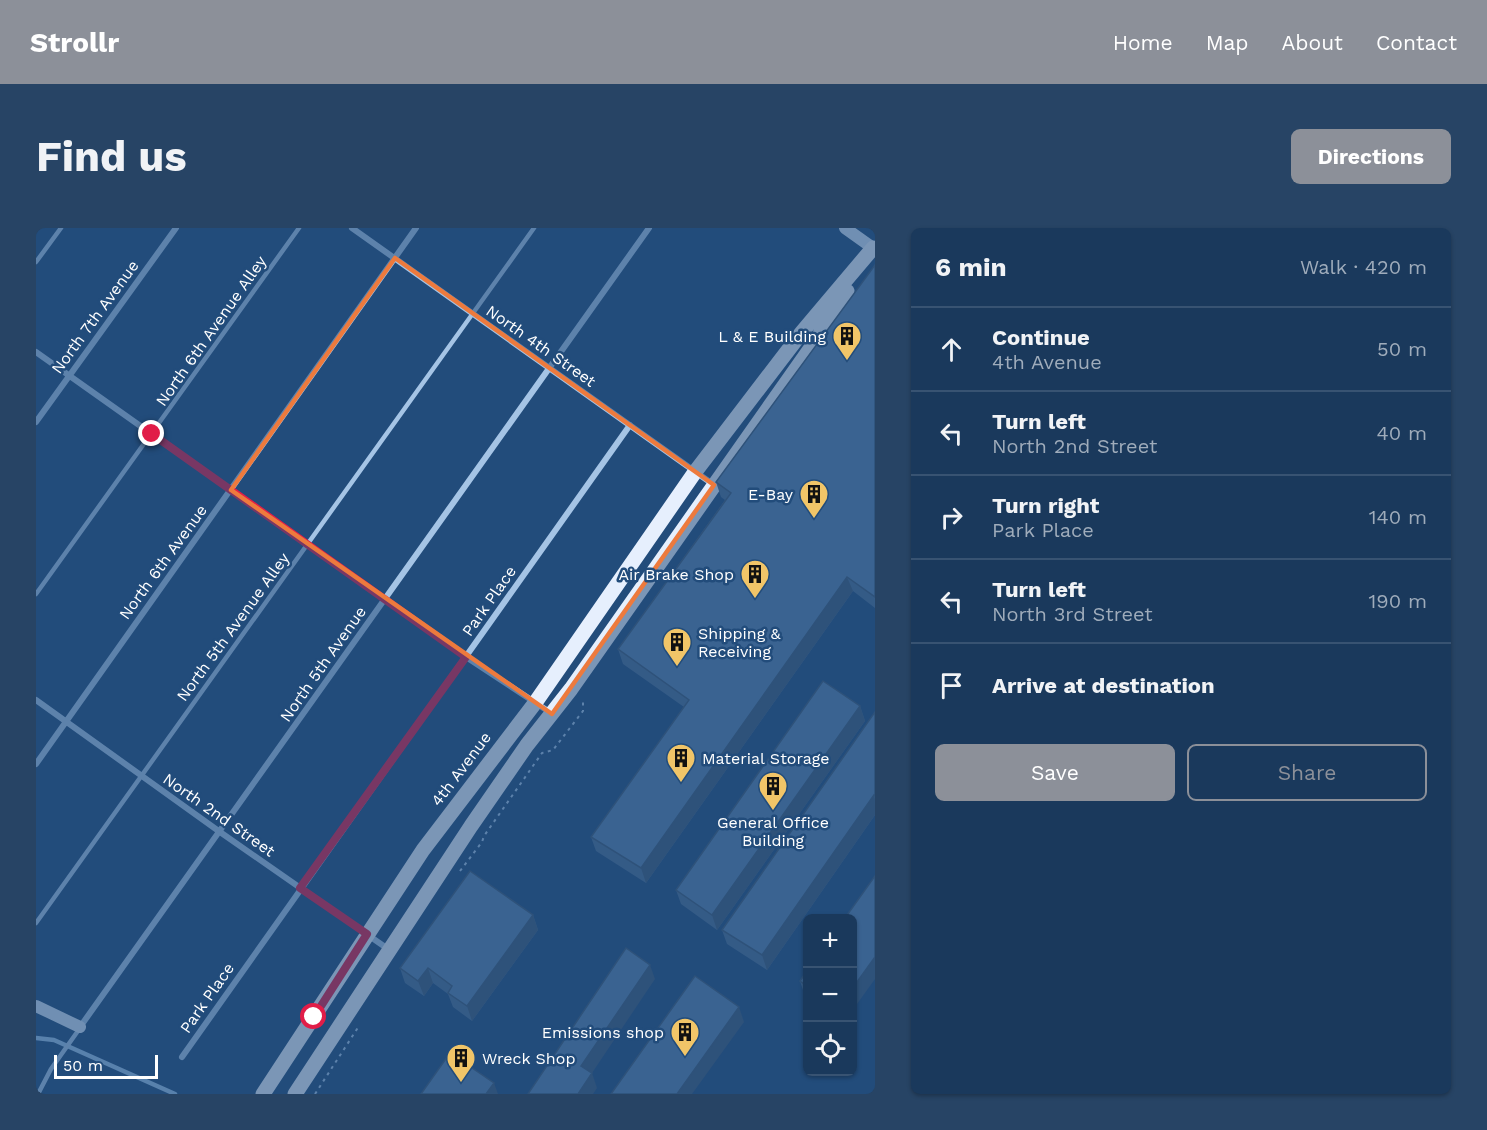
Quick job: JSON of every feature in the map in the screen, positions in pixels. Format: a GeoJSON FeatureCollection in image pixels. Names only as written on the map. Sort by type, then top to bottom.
{"type":"FeatureCollection","features":[{"type":"Feature","properties":{"kind":"main road","name":"4th Avenue"},"geometry":{"type":"LineString","coordinates":[[263,1094],[423,850],[535,703],[695,472],[795,340],[874,247]]}},
{"type":"Feature","properties":{"kind":"main road"},"geometry":{"type":"LineString","coordinates":[[295,1094],[477,817],[527,745],[571,689],[815,342],[874,247]]}},
{"type":"Feature","properties":{"kind":"street","name":"North 7th Avenue"},"geometry":{"type":"LineString","coordinates":[[36,422],[176,228]]}},
{"type":"Feature","properties":{"kind":"street","name":"North 4th Street"},"geometry":{"type":"LineString","coordinates":[[352,228],[714,485]]}},
{"type":"Feature","properties":{"kind":"street","name":"North 6th Avenue"},"geometry":{"type":"LineString","coordinates":[[36,764],[416,228]]}},
{"type":"Feature","properties":{"kind":"street","name":"North 5th Avenue"},"geometry":{"type":"LineString","coordinates":[[78,1032],[649,228]]}},
{"type":"Feature","properties":{"kind":"street"},"geometry":{"type":"LineString","coordinates":[[844,228],[874,247]]}},
{"type":"Feature","properties":{"kind":"street"},"geometry":{"type":"LineString","coordinates":[[36,352],[466,657],[552,714]]}},
{"type":"Feature","properties":{"kind":"street","name":"Park Place"},"geometry":{"type":"LineString","coordinates":[[182,1057],[630,425]]}},
{"type":"Feature","properties":{"kind":"street","name":"North 2nd Street"},"geometry":{"type":"LineString","coordinates":[[36,700],[220,832],[389,949]]}},
{"type":"Feature","properties":{"kind":"street"},"geometry":{"type":"LineString","coordinates":[[36,1006],[78,1032]]}},
{"type":"Feature","properties":{"kind":"lane"},"geometry":{"type":"LineString","coordinates":[[36,262],[61,228]]}},
{"type":"Feature","properties":{"kind":"lane","name":"North 6th Avenue Alley"},"geometry":{"type":"LineString","coordinates":[[36,594],[299,228]]}},
{"type":"Feature","properties":{"kind":"lane","name":"North 5th Avenue Alley"},"geometry":{"type":"LineString","coordinates":[[36,923],[534,228]]}},
{"type":"Feature","properties":{"kind":"lane"},"geometry":{"type":"LineString","coordinates":[[38,1094],[51,1069],[78,1032]]}},
{"type":"Feature","properties":{"kind":"highlighted area"},"geometry":{"type":"Polygon","coordinates":[[[395,258],[714,485],[552,714],[231,490],[395,258]]]}},
{"type":"Feature","properties":{"kind":"building"},"geometry":{"type":"Polygon","coordinates":[[[875,265],[875,597],[847,577],[641,868],[591,837],[689,700],[618,649],[731,493],[716,482],[875,265]]]}},
{"type":"Feature","properties":{"kind":"building","name":"General Office Building"},"geometry":{"type":"Polygon","coordinates":[[[823,681],[860,706],[712,915],[676,890],[823,681]]]}},
{"type":"Feature","properties":{"kind":"building"},"geometry":{"type":"Polygon","coordinates":[[[875,712],[875,796],[762,955],[722,930],[875,712]]]}},
{"type":"Feature","properties":{"kind":"building"},"geometry":{"type":"Polygon","coordinates":[[[470,871],[533,915],[467,1006],[448,993],[452,986],[428,968],[418,981],[400,968],[470,871]]]}},
{"type":"Feature","properties":{"kind":"building"},"geometry":{"type":"Polygon","coordinates":[[[875,876],[875,957],[857,982],[857,914],[848,914],[875,876]]]}},
{"type":"Feature","properties":{"kind":"building"},"geometry":{"type":"Polygon","coordinates":[[[626,948],[650,965],[581,1066],[592,1073],[578,1094],[528,1094],[626,948]]]}},
{"type":"Feature","properties":{"kind":"building","name":"Emissions shop"},"geometry":{"type":"Polygon","coordinates":[[[695,976],[739,1007],[677,1094],[611,1094],[695,976]]]}},
{"type":"Feature","properties":{"kind":"building"},"geometry":{"type":"Polygon","coordinates":[[[450,1053],[494,1083],[486,1094],[421,1094],[450,1053]]]}},
{"type":"Feature","properties":{"kind":"waterway"},"geometry":{"type":"LineString","coordinates":[[36,1038],[54,1040],[175,1094]]}},
{"type":"Feature","properties":{"kind":"place","name":"L & E Building"},"geometry":{"type":"Point","coordinates":[847,362]}},
{"type":"Feature","properties":{"kind":"place","name":"E-Bay"},"geometry":{"type":"Point","coordinates":[814,520]}},
{"type":"Feature","properties":{"kind":"place","name":"Air Brake Shop"},"geometry":{"type":"Point","coordinates":[755,600]}},
{"type":"Feature","properties":{"kind":"place","name":"Shipping & Receiving"},"geometry":{"type":"Point","coordinates":[677,668]}},
{"type":"Feature","properties":{"kind":"place","name":"Material Storage"},"geometry":{"type":"Point","coordinates":[681,784]}},
{"type":"Feature","properties":{"kind":"place","name":"General Office Building"},"geometry":{"type":"Point","coordinates":[773,812]}},
{"type":"Feature","properties":{"kind":"place","name":"Emissions shop"},"geometry":{"type":"Point","coordinates":[685,1058]}},
{"type":"Feature","properties":{"kind":"place","name":"Wreck Shop"},"geometry":{"type":"Point","coordinates":[461,1084]}},
{"type":"Feature","properties":{"kind":"route"},"geometry":{"type":"LineString","coordinates":[[152,434],[466,657],[300,888],[367,934],[314,1017]]}}]}
